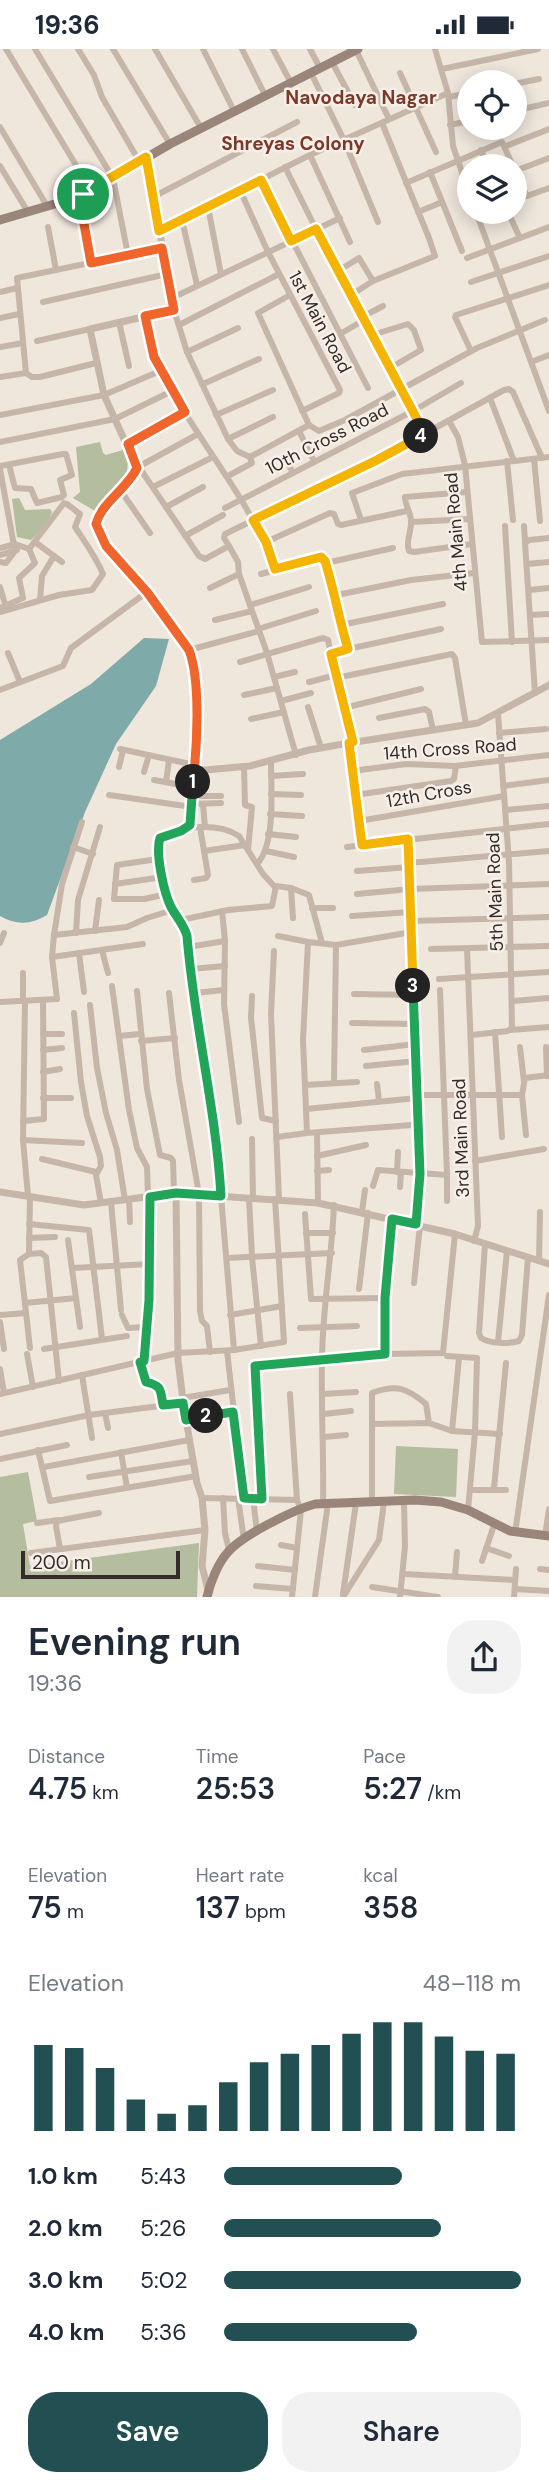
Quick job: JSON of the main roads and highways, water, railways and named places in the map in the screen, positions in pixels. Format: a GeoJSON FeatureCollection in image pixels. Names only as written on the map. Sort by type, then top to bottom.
{"type":"FeatureCollection","features":[{"type":"Feature","properties":{"kind":"main road"},"geometry":{"type":"LineString","coordinates":[[0,220],[79,196],[170,144],[357,49]]}},
{"type":"Feature","properties":{"kind":"main road"},"geometry":{"type":"LineString","coordinates":[[209,1594],[229,1550],[301,1506],[326,1503],[441,1502],[468,1510],[515,1533],[547,1536]]}},
{"type":"Feature","properties":{"kind":"main road"},"geometry":{"type":"LineString","coordinates":[[209,1594],[221,1569],[237,1550],[301,1506]]}},
{"type":"Feature","properties":{"kind":"water"},"geometry":{"type":"Polygon","coordinates":[[[144,638],[169,639],[156,686],[116,744],[85,812],[47,915],[24,923],[0,916],[0,740],[91,684],[144,638]]]}},
{"type":"Feature","properties":{"kind":"district","name":"Navodaya Nagar"},"geometry":{"type":"Point","coordinates":[361,97]}},
{"type":"Feature","properties":{"kind":"district","name":"Shreyas Colony"},"geometry":{"type":"Point","coordinates":[293,143]}}]}
